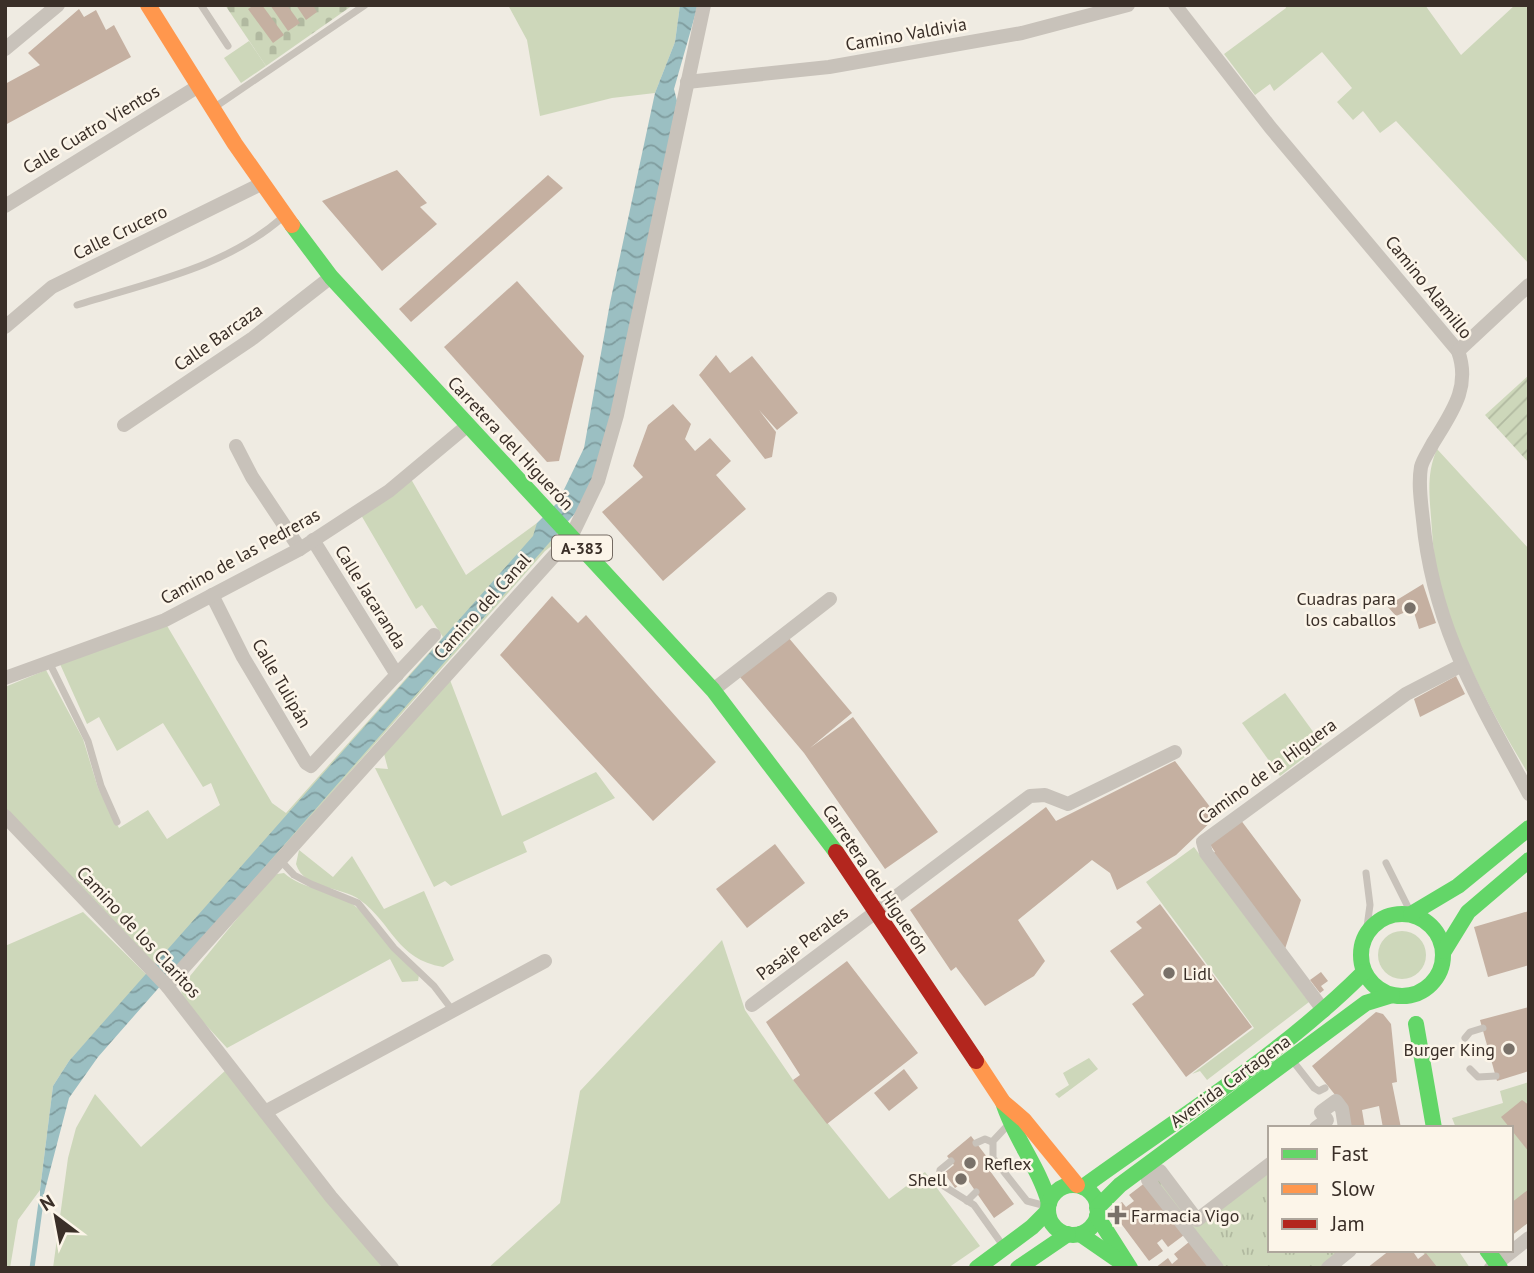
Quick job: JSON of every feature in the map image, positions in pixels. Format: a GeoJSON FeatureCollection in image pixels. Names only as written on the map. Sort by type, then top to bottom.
{"type":"FeatureCollection","features":[{"type":"Feature","properties":{"kind":"main road","name":"Carretera del Higuerón"},"geometry":{"type":"LineString","coordinates":[[148,5],[197,87],[261,184],[331,276],[713,690],[768,759],[876,912],[1003,1102]]}},
{"type":"Feature","properties":{"kind":"main road"},"geometry":{"type":"LineString","coordinates":[[1416,1024],[1396,996],[1371,983],[1364,972],[1361,946],[1366,934],[1385,917],[1411,914],[1440,900],[1529,828]]}},
{"type":"Feature","properties":{"kind":"main road"},"geometry":{"type":"LineString","coordinates":[[1396,996],[1420,992],[1435,981],[1443,963],[1448,935],[1458,922],[1529,860]]}},
{"type":"Feature","properties":{"kind":"main road"},"geometry":{"type":"LineString","coordinates":[[1411,914],[1433,927],[1444,951]]}},
{"type":"Feature","properties":{"kind":"main road","name":"Avenida Cartagena"},"geometry":{"type":"LineString","coordinates":[[1080,1186],[1324,1011],[1364,972]]}},
{"type":"Feature","properties":{"kind":"main road"},"geometry":{"type":"LineString","coordinates":[[1420,992],[1416,1024],[1434,1126]]}},
{"type":"Feature","properties":{"kind":"main road","name":"Avenida Cartagena"},"geometry":{"type":"LineString","coordinates":[[1097,1212],[1121,1185],[1366,1003],[1396,996]]}},
{"type":"Feature","properties":{"kind":"main road","name":"A-383"},"geometry":{"type":"LineString","coordinates":[[1003,1102],[1009,1125],[1039,1168],[1048,1207]]}},
{"type":"Feature","properties":{"kind":"main road","name":"A-383"},"geometry":{"type":"LineString","coordinates":[[1003,1102],[1022,1114],[1056,1162],[1080,1186]]}},
{"type":"Feature","properties":{"kind":"main road"},"geometry":{"type":"LineString","coordinates":[[977,1268],[1005,1247],[1048,1207],[1063,1186],[1080,1186],[1093,1196],[1097,1212],[1129,1268]]}},
{"type":"Feature","properties":{"kind":"main road"},"geometry":{"type":"LineString","coordinates":[[1048,1207],[1054,1227],[1074,1234],[1129,1268]]}},
{"type":"Feature","properties":{"kind":"main road"},"geometry":{"type":"LineString","coordinates":[[1018,1268],[1074,1234],[1088,1230],[1097,1212]]}},
{"type":"Feature","properties":{"kind":"street"},"geometry":{"type":"LineString","coordinates":[[5,49],[58,5]]}},
{"type":"Feature","properties":{"kind":"street","name":"Camino del Canal"},"geometry":{"type":"LineString","coordinates":[[167,986],[571,537],[598,481],[617,415],[704,5]]}},
{"type":"Feature","properties":{"kind":"street","name":"Camino Valdivia"},"geometry":{"type":"LineString","coordinates":[[687,82],[829,67],[1022,33],[1128,5]]}},
{"type":"Feature","properties":{"kind":"street","name":"Camino Alamillo"},"geometry":{"type":"LineString","coordinates":[[1175,5],[1270,127],[1458,351],[1464,366],[1464,383],[1421,464],[1419,487],[1427,560],[1439,609],[1460,666],[1529,794]]}},
{"type":"Feature","properties":{"kind":"street","name":"Calle Cuatro Vientos"},"geometry":{"type":"LineString","coordinates":[[5,205],[197,87]]}},
{"type":"Feature","properties":{"kind":"street","name":"Calle Crucero"},"geometry":{"type":"LineString","coordinates":[[5,327],[52,287],[261,184]]}},
{"type":"Feature","properties":{"kind":"street","name":"Calle Barcaza"},"geometry":{"type":"LineString","coordinates":[[124,425],[253,338],[331,276]]}},
{"type":"Feature","properties":{"kind":"street"},"geometry":{"type":"LineString","coordinates":[[1458,351],[1529,285]]}},
{"type":"Feature","properties":{"kind":"street","name":"Camino de las Pedreras"},"geometry":{"type":"LineString","coordinates":[[5,678],[164,620],[300,549],[389,491],[468,425]]}},
{"type":"Feature","properties":{"kind":"street"},"geometry":{"type":"LineString","coordinates":[[236,446],[300,549]]}},
{"type":"Feature","properties":{"kind":"street","name":"Calle Jacaranda"},"geometry":{"type":"LineString","coordinates":[[313,540],[397,675]]}},
{"type":"Feature","properties":{"kind":"street","name":"Calle Tulipán"},"geometry":{"type":"LineString","coordinates":[[212,595],[243,657],[306,763],[314,765],[397,675]]}},
{"type":"Feature","properties":{"kind":"street"},"geometry":{"type":"LineString","coordinates":[[713,690],[830,599]]}},
{"type":"Feature","properties":{"kind":"street"},"geometry":{"type":"LineString","coordinates":[[397,675],[434,635]]}},
{"type":"Feature","properties":{"kind":"street","name":"Camino de la Higuera"},"geometry":{"type":"LineString","coordinates":[[1324,1011],[1204,849],[1203,842],[1406,694],[1460,666]]}},
{"type":"Feature","properties":{"kind":"street","name":"Pasaje Perales"},"geometry":{"type":"LineString","coordinates":[[751,1005],[1030,796],[1045,795],[1068,804],[1175,752]]}},
{"type":"Feature","properties":{"kind":"street","name":"Camino de los Claritos"},"geometry":{"type":"LineString","coordinates":[[5,816],[167,986],[331,1197],[392,1268]]}},
{"type":"Feature","properties":{"kind":"street"},"geometry":{"type":"LineString","coordinates":[[265,1112],[545,961]]}},
{"type":"Feature","properties":{"kind":"street"},"geometry":{"type":"LineString","coordinates":[[1320,1126],[1327,1120],[1321,1112],[1336,1101],[1342,1109],[1345,1126]]}},
{"type":"Feature","properties":{"kind":"street"},"geometry":{"type":"LineString","coordinates":[[1217,1268],[1148,1180],[1160,1171],[1197,1220],[1268,1166]]}},
{"type":"Feature","properties":{"kind":"street"},"geometry":{"type":"LineString","coordinates":[[1513,1249],[1529,1238]]}},
{"type":"Feature","properties":{"kind":"street"},"geometry":{"type":"LineString","coordinates":[[1328,1268],[1348,1252]]}},
{"type":"Feature","properties":{"kind":"street"},"geometry":{"type":"LineString","coordinates":[[1494,1262],[1509,1252]]}},
{"type":"Feature","properties":{"kind":"lane"},"geometry":{"type":"LineString","coordinates":[[201,5],[228,46]]}},
{"type":"Feature","properties":{"kind":"lane"},"geometry":{"type":"LineString","coordinates":[[212,109],[365,5]]}},
{"type":"Feature","properties":{"kind":"lane"},"geometry":{"type":"LineString","coordinates":[[77,305],[234,253],[284,216]]}},
{"type":"Feature","properties":{"kind":"lane"},"geometry":{"type":"LineString","coordinates":[[48,661],[88,740],[101,786],[117,822]]}},
{"type":"Feature","properties":{"kind":"lane"},"geometry":{"type":"LineString","coordinates":[[279,859],[294,875],[358,903],[394,948],[434,986],[453,1011]]}},
{"type":"Feature","properties":{"kind":"lane"},"geometry":{"type":"LineString","coordinates":[[1386,863],[1411,914]]}},
{"type":"Feature","properties":{"kind":"lane"},"geometry":{"type":"LineString","coordinates":[[1366,873],[1370,905],[1366,934]]}},
{"type":"Feature","properties":{"kind":"lane"},"geometry":{"type":"LineString","coordinates":[[1465,1038],[1483,1028]]}},
{"type":"Feature","properties":{"kind":"lane"},"geometry":{"type":"LineString","coordinates":[[1292,1059],[1314,1088],[1319,1091],[1325,1088]]}},
{"type":"Feature","properties":{"kind":"lane"},"geometry":{"type":"LineString","coordinates":[[1470,1069],[1478,1077],[1496,1076]]}},
{"type":"Feature","properties":{"kind":"lane"},"geometry":{"type":"LineString","coordinates":[[1009,1125],[992,1142],[993,1158],[1027,1200],[1048,1207]]}},
{"type":"Feature","properties":{"kind":"lane"},"geometry":{"type":"LineString","coordinates":[[976,1143],[985,1139],[992,1142]]}},
{"type":"Feature","properties":{"kind":"lane"},"geometry":{"type":"LineString","coordinates":[[951,1161],[940,1170],[939,1183],[980,1212],[1005,1247]]}},
{"type":"Feature","properties":{"kind":"lane"},"geometry":{"type":"LineString","coordinates":[[996,1178],[1003,1172]]}},
{"type":"Feature","properties":{"kind":"lane"},"geometry":{"type":"LineString","coordinates":[[967,1201],[976,1192]]}},
{"type":"Feature","properties":{"kind":"green space"},"geometry":{"type":"Polygon","coordinates":[[[225,5],[353,5],[266,66],[225,5]]]}},
{"type":"Feature","properties":{"kind":"green space"},"geometry":{"type":"Polygon","coordinates":[[[508,5],[680,5],[675,42],[655,93],[612,98],[540,116],[527,40],[508,5]]]}},
{"type":"Feature","properties":{"kind":"green space"},"geometry":{"type":"Polygon","coordinates":[[[1285,5],[1425,5],[1461,55],[1515,5],[1529,5],[1529,264],[1396,121],[1380,133],[1363,111],[1353,120],[1337,102],[1352,88],[1322,52],[1274,91],[1270,84],[1255,95],[1224,54],[1286,8],[1285,5]]]}},
{"type":"Feature","properties":{"kind":"green space"},"geometry":{"type":"Polygon","coordinates":[[[249,41],[266,66],[241,83],[224,58],[249,41]]]}},
{"type":"Feature","properties":{"kind":"green space"},"geometry":{"type":"Polygon","coordinates":[[[1529,375],[1529,463],[1485,415],[1529,375]]]}},
{"type":"Feature","properties":{"kind":"green space"},"geometry":{"type":"Polygon","coordinates":[[[1437,449],[1529,549],[1529,775],[1472,672],[1442,596],[1435,562],[1429,491],[1430,474],[1437,449]]]}},
{"type":"Feature","properties":{"kind":"green space"},"geometry":{"type":"Polygon","coordinates":[[[411,479],[466,575],[537,523],[558,541],[545,551],[166,981],[5,810],[5,687],[46,670],[83,739],[98,788],[119,828],[148,810],[167,839],[220,805],[211,783],[203,787],[163,723],[117,751],[99,717],[87,724],[60,664],[166,624],[272,803],[286,813],[443,637],[422,605],[416,609],[361,515],[411,479]]]}},
{"type":"Feature","properties":{"kind":"green space"},"geometry":{"type":"Polygon","coordinates":[[[450,680],[502,816],[596,772],[615,798],[523,842],[527,852],[451,886],[445,881],[434,887],[375,768],[388,769],[384,754],[450,680]]]}},
{"type":"Feature","properties":{"kind":"green space"},"geometry":{"type":"Polygon","coordinates":[[[1285,693],[1322,744],[1280,776],[1242,723],[1285,693]]]}},
{"type":"Feature","properties":{"kind":"green space"},"geometry":{"type":"Polygon","coordinates":[[[1194,847],[1309,1002],[1207,1080],[1200,1071],[1192,1074],[1254,1028],[1146,882],[1194,847]]]}},
{"type":"Feature","properties":{"kind":"green space"},"geometry":{"type":"Polygon","coordinates":[[[299,850],[333,877],[352,856],[384,909],[424,891],[454,960],[443,967],[415,957],[360,900],[307,879],[296,864],[299,850]]]}},
{"type":"Feature","properties":{"kind":"green space"},"geometry":{"type":"Polygon","coordinates":[[[284,873],[299,883],[340,897],[358,908],[419,975],[418,981],[402,982],[390,959],[227,1048],[182,999],[181,987],[267,882],[277,874],[284,873]]]}},
{"type":"Feature","properties":{"kind":"green space"},"geometry":{"type":"Polygon","coordinates":[[[83,912],[147,975],[69,1061],[53,1086],[40,1190],[18,1220],[10,1268],[5,1268],[5,946],[83,912]]]}},
{"type":"Feature","properties":{"kind":"green space"},"geometry":{"type":"Polygon","coordinates":[[[1402,931],[1419,938],[1426,955],[1419,972],[1402,979],[1385,972],[1378,955],[1385,938],[1402,931]]]}},
{"type":"Feature","properties":{"kind":"green space"},"geometry":{"type":"Polygon","coordinates":[[[722,940],[745,1010],[793,1080],[889,1199],[925,1172],[980,1246],[948,1268],[488,1268],[560,1203],[580,1091],[722,940]]]}},
{"type":"Feature","properties":{"kind":"green space"},"geometry":{"type":"Polygon","coordinates":[[[1089,1058],[1098,1069],[1059,1098],[1055,1094],[1069,1085],[1063,1073],[1089,1058]]]}},
{"type":"Feature","properties":{"kind":"green space"},"geometry":{"type":"Polygon","coordinates":[[[226,1070],[383,1268],[53,1268],[68,1158],[76,1128],[95,1094],[141,1147],[226,1070]]]}},
{"type":"Feature","properties":{"kind":"green space"},"geometry":{"type":"Polygon","coordinates":[[[1529,1082],[1529,1222],[1513,1234],[1513,1126],[1455,1126],[1452,1118],[1503,1103],[1500,1091],[1529,1082]]]}},
{"type":"Feature","properties":{"kind":"green space"},"geometry":{"type":"Polygon","coordinates":[[[1268,1166],[1268,1252],[1348,1252],[1328,1268],[1217,1268],[1148,1180],[1160,1171],[1197,1220],[1268,1166]]]}},
{"type":"Feature","properties":{"kind":"green space"},"geometry":{"type":"Polygon","coordinates":[[[1423,1252],[1459,1252],[1470,1268],[1435,1268],[1423,1252]]]}},
{"type":"Feature","properties":{"kind":"water"},"geometry":{"type":"Polygon","coordinates":[[[680,5],[698,5],[674,89],[677,101],[617,395],[598,469],[578,510],[98,1057],[69,1098],[40,1209],[53,1086],[69,1061],[533,536],[537,523],[558,502],[584,448],[610,303],[655,93],[675,42],[680,5]]]}},
{"type":"Feature","properties":{"kind":"building"},"geometry":{"type":"Polygon","coordinates":[[[254,5],[262,5],[284,35],[273,43],[248,9],[254,5]]]}},
{"type":"Feature","properties":{"kind":"building"},"geometry":{"type":"Polygon","coordinates":[[[270,5],[287,5],[300,23],[288,31],[270,5]]]}},
{"type":"Feature","properties":{"kind":"building"},"geometry":{"type":"Polygon","coordinates":[[[296,5],[313,5],[317,12],[306,20],[296,5]]]}},
{"type":"Feature","properties":{"kind":"building"},"geometry":{"type":"Polygon","coordinates":[[[79,9],[84,17],[96,10],[106,30],[114,25],[131,57],[5,125],[5,84],[40,65],[28,53],[79,9]]]}},
{"type":"Feature","properties":{"kind":"building"},"geometry":{"type":"Polygon","coordinates":[[[397,170],[427,203],[420,207],[437,224],[382,271],[322,201],[397,170]]]}},
{"type":"Feature","properties":{"kind":"building"},"geometry":{"type":"Polygon","coordinates":[[[548,175],[563,188],[411,322],[399,309],[548,175]]]}},
{"type":"Feature","properties":{"kind":"building"},"geometry":{"type":"Polygon","coordinates":[[[517,281],[584,356],[559,461],[547,462],[444,347],[517,281]]]}},
{"type":"Feature","properties":{"kind":"building"},"geometry":{"type":"Polygon","coordinates":[[[716,355],[730,373],[752,356],[798,413],[777,430],[759,410],[776,432],[772,457],[765,459],[699,375],[716,355]]]}},
{"type":"Feature","properties":{"kind":"building"},"geometry":{"type":"Polygon","coordinates":[[[673,404],[691,424],[685,439],[695,451],[710,438],[731,461],[716,475],[746,509],[663,581],[602,512],[643,477],[633,466],[648,425],[673,404]]]}},
{"type":"Feature","properties":{"kind":"building","name":"Cuadras para los caballos"},"geometry":{"type":"Polygon","coordinates":[[[1423,584],[1436,623],[1419,629],[1413,609],[1396,616],[1387,606],[1423,584]]]}},
{"type":"Feature","properties":{"kind":"building"},"geometry":{"type":"Polygon","coordinates":[[[552,596],[578,623],[586,615],[716,762],[653,821],[500,655],[552,596]]]}},
{"type":"Feature","properties":{"kind":"building"},"geometry":{"type":"Polygon","coordinates":[[[788,637],[852,713],[810,748],[853,717],[938,832],[885,869],[804,753],[740,677],[788,637]]]}},
{"type":"Feature","properties":{"kind":"building"},"geometry":{"type":"Polygon","coordinates":[[[1456,676],[1465,694],[1420,717],[1414,699],[1456,676]]]}},
{"type":"Feature","properties":{"kind":"building"},"geometry":{"type":"Polygon","coordinates":[[[1175,761],[1217,816],[1176,855],[1117,890],[1110,873],[1092,860],[1018,920],[1045,961],[1034,976],[985,1006],[956,967],[951,971],[910,910],[1046,807],[1056,821],[1175,761]]]}},
{"type":"Feature","properties":{"kind":"building"},"geometry":{"type":"Polygon","coordinates":[[[1240,819],[1301,900],[1284,952],[1211,854],[1215,852],[1209,843],[1240,819]]]}},
{"type":"Feature","properties":{"kind":"building"},"geometry":{"type":"Polygon","coordinates":[[[775,844],[805,883],[747,928],[716,889],[775,844]]]}},
{"type":"Feature","properties":{"kind":"building","name":"Lidl"},"geometry":{"type":"Polygon","coordinates":[[[1160,904],[1252,1027],[1186,1077],[1132,1004],[1144,995],[1110,951],[1142,928],[1136,922],[1160,904]]]}},
{"type":"Feature","properties":{"kind":"building"},"geometry":{"type":"Polygon","coordinates":[[[1529,911],[1529,965],[1488,977],[1474,927],[1529,911]]]}},
{"type":"Feature","properties":{"kind":"building"},"geometry":{"type":"Polygon","coordinates":[[[847,961],[918,1053],[827,1124],[793,1080],[800,1075],[766,1022],[847,961]]]}},
{"type":"Feature","properties":{"kind":"building"},"geometry":{"type":"Polygon","coordinates":[[[1321,972],[1328,981],[1321,986],[1324,990],[1320,993],[1310,980],[1321,972]]]}},
{"type":"Feature","properties":{"kind":"building","name":"Burger King"},"geometry":{"type":"Polygon","coordinates":[[[1529,1007],[1529,1071],[1497,1081],[1480,1020],[1529,1007]]]}},
{"type":"Feature","properties":{"kind":"building"},"geometry":{"type":"Polygon","coordinates":[[[1376,1012],[1383,1014],[1391,1024],[1397,1082],[1392,1083],[1401,1126],[1383,1126],[1379,1106],[1362,1110],[1365,1126],[1346,1126],[1344,1106],[1312,1066],[1376,1012]]]}},
{"type":"Feature","properties":{"kind":"building"},"geometry":{"type":"Polygon","coordinates":[[[904,1069],[918,1088],[889,1111],[874,1093],[904,1069]]]}},
{"type":"Feature","properties":{"kind":"building"},"geometry":{"type":"Polygon","coordinates":[[[1522,1100],[1529,1105],[1529,1152],[1513,1132],[1513,1126],[1508,1126],[1501,1117],[1522,1100]]]}},
{"type":"Feature","properties":{"kind":"building"},"geometry":{"type":"Polygon","coordinates":[[[971,1136],[990,1161],[985,1164],[1014,1204],[994,1218],[967,1179],[955,1188],[944,1173],[954,1165],[947,1156],[971,1136]]]}},
{"type":"Feature","properties":{"kind":"building"},"geometry":{"type":"Polygon","coordinates":[[[1146,1182],[1184,1235],[1168,1247],[1162,1239],[1157,1243],[1163,1251],[1149,1261],[1111,1210],[1122,1202],[1126,1207],[1134,1201],[1129,1195],[1146,1182]]]}},
{"type":"Feature","properties":{"kind":"building"},"geometry":{"type":"Polygon","coordinates":[[[1529,1189],[1529,1222],[1513,1234],[1513,1201],[1529,1189]]]}},
{"type":"Feature","properties":{"kind":"building"},"geometry":{"type":"Polygon","coordinates":[[[1189,1242],[1209,1268],[1155,1268],[1168,1258],[1172,1264],[1178,1259],[1174,1254],[1189,1242]]]}},
{"type":"Feature","properties":{"kind":"building"},"geometry":{"type":"Polygon","coordinates":[[[1387,1252],[1415,1252],[1418,1259],[1426,1253],[1437,1267],[1367,1268],[1387,1252]]]}},
{"type":"Feature","properties":{"kind":"waterway"},"geometry":{"type":"LineString","coordinates":[[32,1268],[41,1202]]}},
{"type":"Feature","properties":{"kind":"traffic: fast"},"geometry":{"type":"LineString","coordinates":[[292,225],[331,277],[713,690],[836,852]]}},
{"type":"Feature","properties":{"kind":"traffic: fast"},"geometry":{"type":"LineString","coordinates":[[1411,914],[1458,886],[1529,828]]}},
{"type":"Feature","properties":{"kind":"traffic: fast"},"geometry":{"type":"LineString","coordinates":[[1444,951],[1468,912],[1529,860]]}},
{"type":"Feature","properties":{"kind":"traffic: fast"},"geometry":{"type":"LineString","coordinates":[[1394,914],[1410,914],[1425,921],[1436,932],[1443,947],[1443,955],[1440,971],[1431,984],[1410,996],[1394,996],[1379,989],[1368,978],[1361,963],[1361,947],[1368,932],[1379,921],[1394,914]]}},
{"type":"Feature","properties":{"kind":"traffic: fast"},"geometry":{"type":"LineString","coordinates":[[1083,1187],[1264,1058],[1364,972]]}},
{"type":"Feature","properties":{"kind":"traffic: fast"},"geometry":{"type":"LineString","coordinates":[[1097,1208],[1120,1185],[1366,1003],[1392,995]]}},
{"type":"Feature","properties":{"kind":"traffic: fast"},"geometry":{"type":"LineString","coordinates":[[1416,1024],[1434,1126]]}},
{"type":"Feature","properties":{"kind":"traffic: fast"},"geometry":{"type":"LineString","coordinates":[[1003,1102],[1049,1203]]}},
{"type":"Feature","properties":{"kind":"traffic: fast"},"geometry":{"type":"LineString","coordinates":[[1073,1185],[1091,1192],[1098,1210],[1091,1228],[1073,1235],[1055,1228],[1048,1210],[1055,1192],[1073,1185]]}},
{"type":"Feature","properties":{"kind":"traffic: fast"},"geometry":{"type":"LineString","coordinates":[[977,1268],[1032,1227],[1048,1211]]}},
{"type":"Feature","properties":{"kind":"traffic: fast"},"geometry":{"type":"LineString","coordinates":[[1097,1216],[1130,1268]]}},
{"type":"Feature","properties":{"kind":"traffic: fast"},"geometry":{"type":"LineString","coordinates":[[1018,1268],[1068,1234]]}},
{"type":"Feature","properties":{"kind":"traffic: fast"},"geometry":{"type":"LineString","coordinates":[[1080,1234],[1122,1263]]}},
{"type":"Feature","properties":{"kind":"traffic: fast"},"geometry":{"type":"LineString","coordinates":[[1488,1252],[1500,1268]]}},
{"type":"Feature","properties":{"kind":"traffic: slow"},"geometry":{"type":"LineString","coordinates":[[148,5],[235,144],[292,225]]}},
{"type":"Feature","properties":{"kind":"traffic: slow"},"geometry":{"type":"LineString","coordinates":[[976,1061],[1003,1102],[1024,1120],[1077,1185]]}},
{"type":"Feature","properties":{"kind":"traffic: jam"},"geometry":{"type":"LineString","coordinates":[[836,852],[976,1061]]}},
{"type":"Feature","properties":{"kind":"place","name":"Cuadras para los caballos"},"geometry":{"type":"Point","coordinates":[1410,608]}},
{"type":"Feature","properties":{"kind":"place","name":"Lidl"},"geometry":{"type":"Point","coordinates":[1169,973]}},
{"type":"Feature","properties":{"kind":"place","name":"Burger King"},"geometry":{"type":"Point","coordinates":[1509,1049]}},
{"type":"Feature","properties":{"kind":"place","name":"Reflex"},"geometry":{"type":"Point","coordinates":[970,1163]}},
{"type":"Feature","properties":{"kind":"place","name":"Shell"},"geometry":{"type":"Point","coordinates":[961,1179]}},
{"type":"Feature","properties":{"kind":"place","name":"Farmacia Vigo"},"geometry":{"type":"Point","coordinates":[1117,1215]}}]}
